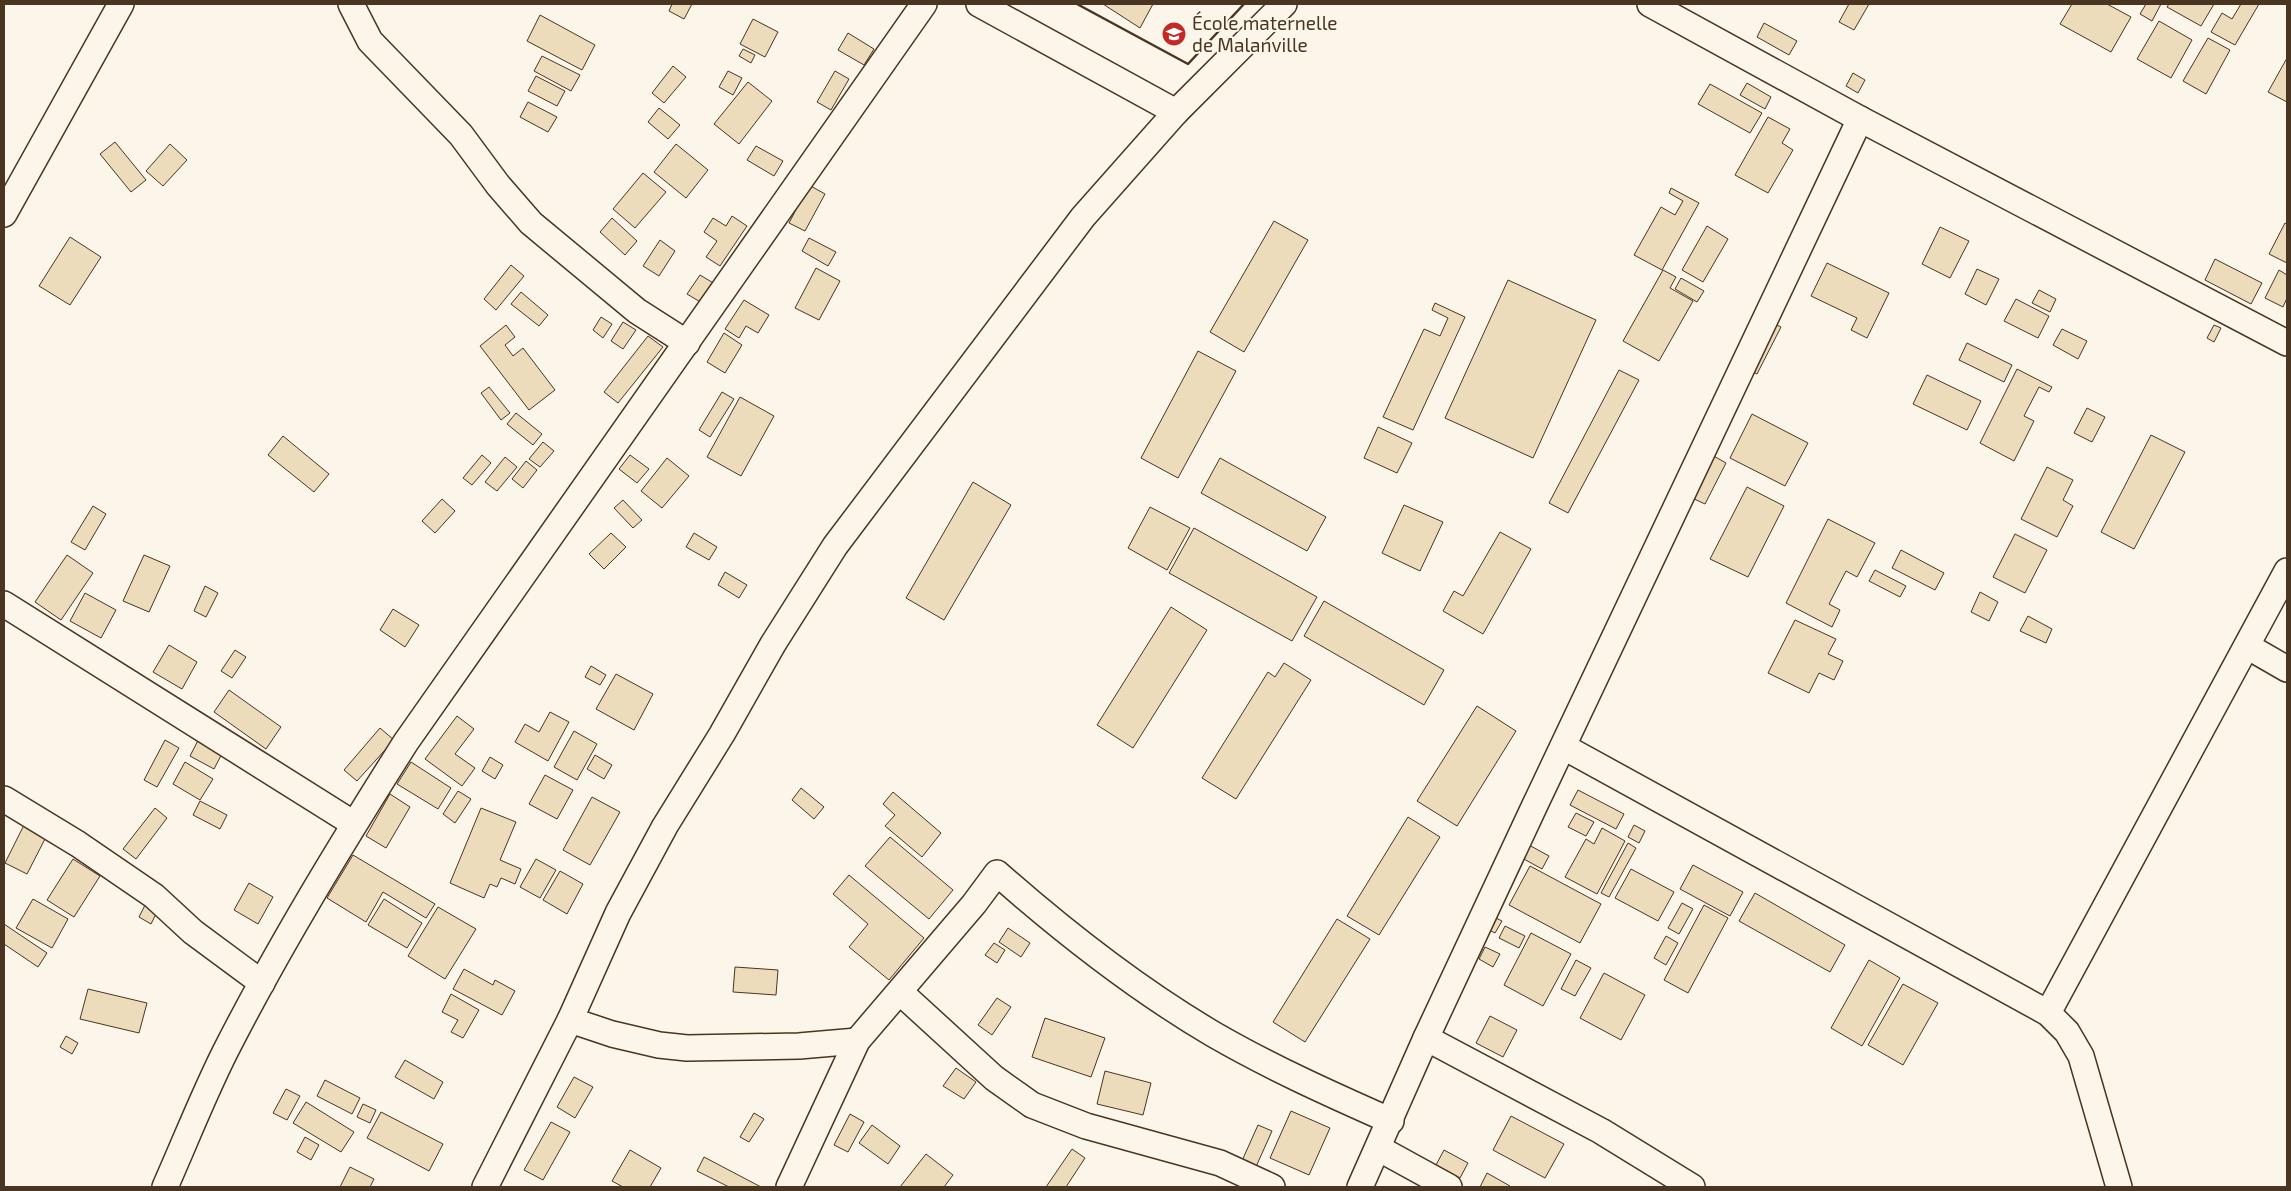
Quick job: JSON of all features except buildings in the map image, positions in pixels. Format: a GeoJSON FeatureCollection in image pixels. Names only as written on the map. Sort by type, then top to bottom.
{"type":"FeatureCollection","features":[{"type":"Feature","properties":{"kind":"street"},"geometry":{"type":"LineString","coordinates":[[4,214],[121,4]]}},
{"type":"Feature","properties":{"kind":"street"},"geometry":{"type":"LineString","coordinates":[[351,4],[370,41],[461,136],[498,186],[531,223],[637,311],[687,344]]}},
{"type":"Feature","properties":{"kind":"street"},"geometry":{"type":"LineString","coordinates":[[165,1187],[224,1054],[262,983],[354,824],[406,742],[924,4]]}},
{"type":"Feature","properties":{"kind":"street"},"geometry":{"type":"LineString","coordinates":[[979,4],[1176,112]]}},
{"type":"Feature","properties":{"kind":"street"},"geometry":{"type":"LineString","coordinates":[[485,1187],[570,1020],[618,913],[665,826],[722,734],[773,644],[835,546],[1083,217],[1176,112],[1284,4]]}},
{"type":"Feature","properties":{"kind":"street"},"geometry":{"type":"LineString","coordinates":[[1650,4],[1860,119],[2287,343]]}},
{"type":"Feature","properties":{"kind":"street"},"geometry":{"type":"LineString","coordinates":[[1360,1187],[1391,1121],[1426,1038],[1860,119]]}},
{"type":"Feature","properties":{"kind":"street"},"geometry":{"type":"LineString","coordinates":[[2048,1013],[2287,571]]}},
{"type":"Feature","properties":{"kind":"street"},"geometry":{"type":"LineString","coordinates":[[4,604],[354,824]]}},
{"type":"Feature","properties":{"kind":"street"},"geometry":{"type":"LineString","coordinates":[[2247,646],[2287,668]]}},
{"type":"Feature","properties":{"kind":"street"},"geometry":{"type":"LineString","coordinates":[[1564,746],[2048,1013],[2067,1032],[2081,1056],[2119,1187]]}},
{"type":"Feature","properties":{"kind":"street"},"geometry":{"type":"LineString","coordinates":[[4,799],[78,844],[154,896],[193,932],[262,983]]}},
{"type":"Feature","properties":{"kind":"street"},"geometry":{"type":"LineString","coordinates":[[789,1187],[857,1041],[974,904],[997,873],[1041,912],[1109,966],[1213,1034],[1305,1083],[1391,1121]]}},
{"type":"Feature","properties":{"kind":"street"},"geometry":{"type":"LineString","coordinates":[[900,992],[994,1078],[1032,1105],[1086,1126],[1220,1163],[1272,1187]]}},
{"type":"Feature","properties":{"kind":"street"},"geometry":{"type":"LineString","coordinates":[[570,1020],[612,1034],[659,1045],[687,1048],[799,1046],[857,1041]]}},
{"type":"Feature","properties":{"kind":"street"},"geometry":{"type":"LineString","coordinates":[[1426,1038],[1601,1131],[1692,1187]]}},
{"type":"Feature","properties":{"kind":"street"},"geometry":{"type":"LineString","coordinates":[[1378,1148],[1449,1187]]}},
{"type":"Feature","properties":{"kind":"wall"},"geometry":{"type":"LineString","coordinates":[[1077,4],[1188,64],[1244,4]]}},
{"type":"Feature","properties":{"kind":"place","name":"École maternelle de Malanville"},"geometry":{"type":"Point","coordinates":[1174,34]}}]}
